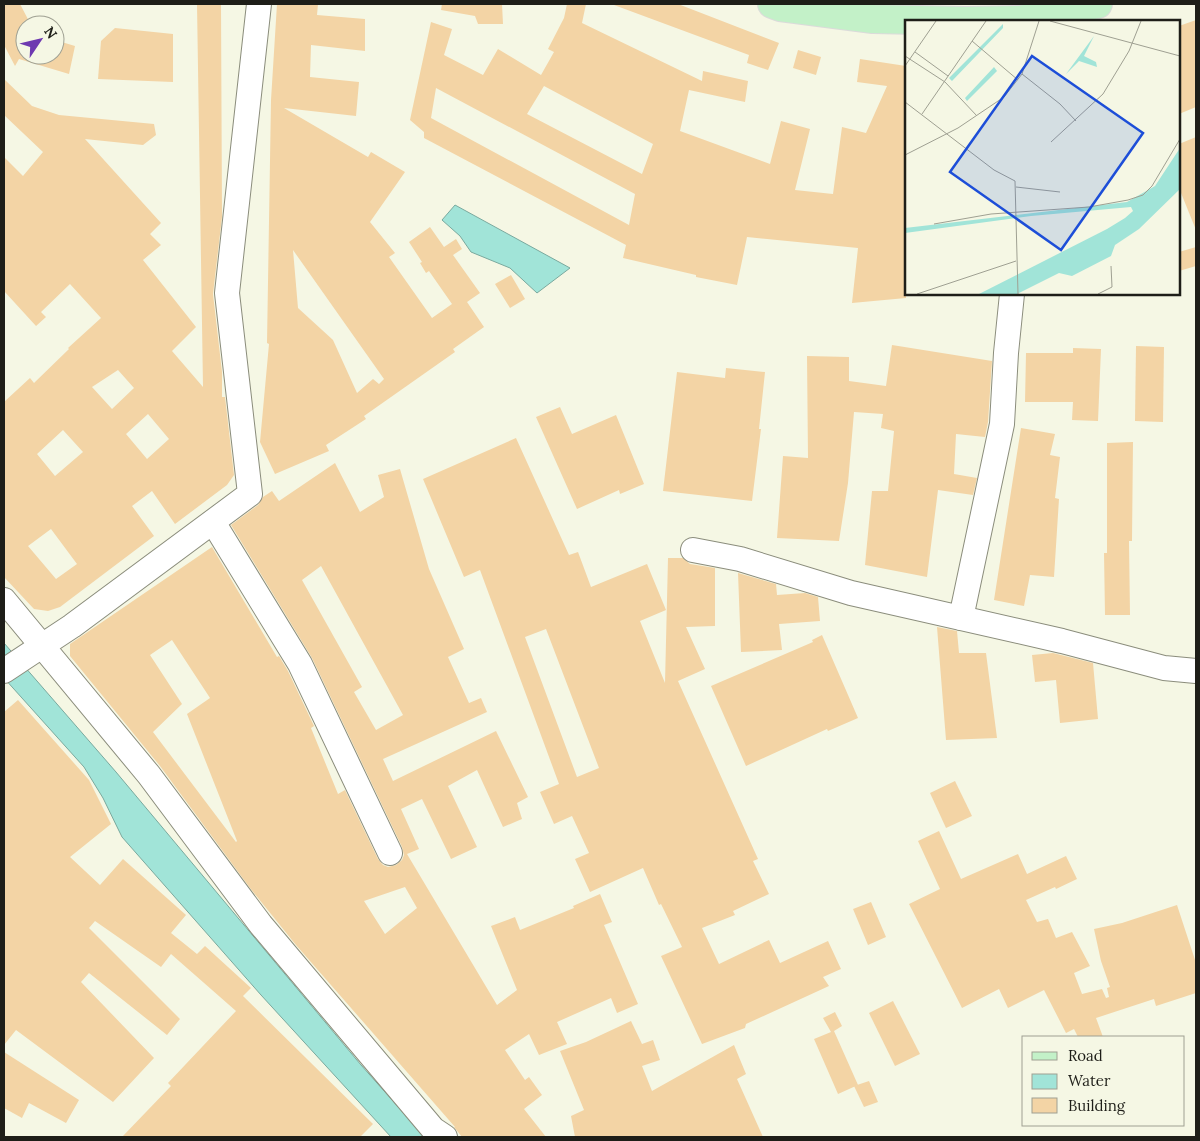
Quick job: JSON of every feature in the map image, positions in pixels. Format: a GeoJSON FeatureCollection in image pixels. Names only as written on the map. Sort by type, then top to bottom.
{"type":"FeatureCollection","features":[{"type":"Feature","properties":{"kind":"main road"},"geometry":{"type":"LineString","coordinates":[[772,4],[780,7],[873,19],[919,20]]}},
{"type":"Feature","properties":{"kind":"main road"},"geometry":{"type":"LineString","coordinates":[[1025,20],[1098,4]]}},
{"type":"Feature","properties":{"kind":"street"},"geometry":{"type":"LineString","coordinates":[[12,665],[72,626],[250,494],[227,293],[259,4]]}},
{"type":"Feature","properties":{"kind":"street"},"geometry":{"type":"LineString","coordinates":[[965,20],[966,4]]}},
{"type":"Feature","properties":{"kind":"street"},"geometry":{"type":"LineString","coordinates":[[961,618],[1002,424],[1012,295]]}},
{"type":"Feature","properties":{"kind":"street"},"geometry":{"type":"LineString","coordinates":[[213,522],[300,664],[390,853]]}},
{"type":"Feature","properties":{"kind":"street"},"geometry":{"type":"LineString","coordinates":[[693,550],[740,559],[851,593],[1062,641],[1164,668],[1196,671]]}},
{"type":"Feature","properties":{"kind":"street"},"geometry":{"type":"LineString","coordinates":[[4,600],[149,775],[261,925],[433,1129],[445,1137]]}},
{"type":"Feature","properties":{"kind":"water"},"geometry":{"type":"Polygon","coordinates":[[[455,205],[570,268],[537,293],[510,268],[471,252],[460,236],[442,220],[455,205]]]}},
{"type":"Feature","properties":{"kind":"water"},"geometry":{"type":"Polygon","coordinates":[[[4,643],[116,772],[361,1065],[425,1137],[391,1137],[261,995],[122,837],[103,798],[84,767],[4,678],[4,643]]]}},
{"type":"Feature","properties":{"kind":"building"},"geometry":{"type":"Polygon","coordinates":[[[4,4],[20,4],[26,15],[15,15],[15,66],[4,45],[4,4]]]}},
{"type":"Feature","properties":{"kind":"building"},"geometry":{"type":"Polygon","coordinates":[[[197,4],[221,4],[222,217],[213,294],[222,372],[222,397],[225,397],[234,475],[227,485],[175,524],[152,491],[132,506],[154,536],[60,607],[48,611],[34,609],[4,577],[4,402],[30,378],[34,383],[101,318],[70,284],[41,312],[46,317],[36,326],[4,291],[4,157],[23,176],[43,152],[4,115],[4,79],[32,106],[59,115],[154,124],[156,135],[143,145],[85,139],[161,223],[150,234],[161,245],[143,260],[196,327],[172,351],[203,387],[197,4]],[[118,370],[92,387],[112,409],[134,388],[118,370]],[[148,414],[126,434],[147,459],[169,439],[148,414]],[[63,430],[37,454],[55,476],[83,452],[63,430]],[[51,529],[28,546],[56,579],[77,564],[51,529]]]}},
{"type":"Feature","properties":{"kind":"building"},"geometry":{"type":"Polygon","coordinates":[[[277,4],[318,4],[317,15],[365,19],[365,51],[311,45],[310,77],[359,82],[356,116],[284,108],[368,157],[371,152],[405,172],[370,222],[395,253],[389,257],[432,318],[452,304],[429,271],[426,273],[420,263],[422,262],[409,242],[430,227],[444,247],[456,239],[462,249],[453,255],[480,293],[467,302],[484,327],[453,349],[455,352],[364,416],[366,419],[326,445],[329,451],[275,474],[260,442],[269,344],[267,343],[271,100],[277,4]],[[293,250],[298,308],[333,340],[357,393],[373,379],[379,384],[384,379],[293,250]]]}},
{"type":"Feature","properties":{"kind":"building"},"geometry":{"type":"Polygon","coordinates":[[[442,4],[502,4],[503,24],[478,24],[475,16],[441,10],[442,4]]]}},
{"type":"Feature","properties":{"kind":"building"},"geometry":{"type":"Polygon","coordinates":[[[567,4],[586,4],[582,23],[702,81],[703,71],[748,81],[745,102],[689,90],[680,131],[770,164],[781,121],[810,129],[795,190],[833,194],[842,127],[866,133],[887,86],[857,82],[860,59],[905,66],[906,298],[852,303],[858,248],[747,237],[737,285],[696,277],[696,275],[623,258],[626,245],[424,138],[424,132],[410,120],[431,22],[452,29],[444,55],[483,75],[498,49],[541,75],[554,52],[548,49],[564,18],[567,4]],[[544,86],[527,114],[642,174],[653,144],[544,86]],[[436,88],[431,118],[629,225],[635,194],[436,88]]]}},
{"type":"Feature","properties":{"kind":"building"},"geometry":{"type":"Polygon","coordinates":[[[615,4],[678,4],[779,43],[768,70],[747,63],[749,55],[615,4]]]}},
{"type":"Feature","properties":{"kind":"building"},"geometry":{"type":"Polygon","coordinates":[[[1196,20],[1196,107],[1180,114],[1180,26],[1196,20]]]}},
{"type":"Feature","properties":{"kind":"building"},"geometry":{"type":"Polygon","coordinates":[[[115,28],[173,34],[173,82],[98,79],[101,41],[115,28]]]}},
{"type":"Feature","properties":{"kind":"building"},"geometry":{"type":"Polygon","coordinates":[[[65,43],[75,46],[69,74],[39,65],[65,65],[65,43]]]}},
{"type":"Feature","properties":{"kind":"building"},"geometry":{"type":"Polygon","coordinates":[[[798,50],[821,57],[816,75],[793,68],[798,50]]]}},
{"type":"Feature","properties":{"kind":"building"},"geometry":{"type":"Polygon","coordinates":[[[1196,137],[1196,230],[1180,190],[1180,144],[1196,137]]]}},
{"type":"Feature","properties":{"kind":"building"},"geometry":{"type":"Polygon","coordinates":[[[1196,247],[1196,266],[1180,271],[1180,252],[1196,247]]]}},
{"type":"Feature","properties":{"kind":"building"},"geometry":{"type":"Polygon","coordinates":[[[511,275],[525,299],[510,308],[495,284],[511,275]]]}},
{"type":"Feature","properties":{"kind":"building"},"geometry":{"type":"Polygon","coordinates":[[[892,345],[992,361],[988,422],[985,437],[956,434],[954,474],[977,478],[973,495],[938,490],[927,577],[865,565],[872,491],[888,491],[894,431],[881,428],[883,414],[854,412],[848,483],[839,541],[777,538],[783,456],[808,458],[807,356],[849,357],[849,381],[886,386],[892,345]]]}},
{"type":"Feature","properties":{"kind":"building"},"geometry":{"type":"Polygon","coordinates":[[[1136,346],[1164,347],[1163,422],[1135,421],[1136,346]]]}},
{"type":"Feature","properties":{"kind":"building"},"geometry":{"type":"Polygon","coordinates":[[[1073,348],[1101,349],[1098,421],[1072,420],[1073,402],[1025,402],[1026,353],[1073,353],[1073,348]]]}},
{"type":"Feature","properties":{"kind":"building"},"geometry":{"type":"Polygon","coordinates":[[[726,368],[765,372],[759,429],[761,429],[752,501],[663,491],[677,372],[725,378],[726,368]]]}},
{"type":"Feature","properties":{"kind":"building"},"geometry":{"type":"Polygon","coordinates":[[[560,407],[572,434],[616,415],[644,484],[620,494],[619,490],[577,509],[536,417],[560,407]]]}},
{"type":"Feature","properties":{"kind":"building"},"geometry":{"type":"Polygon","coordinates":[[[1021,428],[1055,434],[1050,455],[1060,457],[1055,498],[1059,499],[1054,577],[1030,575],[1024,606],[994,600],[1021,428]]]}},
{"type":"Feature","properties":{"kind":"building"},"geometry":{"type":"Polygon","coordinates":[[[516,438],[569,555],[578,552],[591,587],[647,564],[666,610],[640,621],[665,683],[668,558],[683,558],[690,564],[715,568],[715,626],[686,627],[705,669],[678,681],[758,859],[753,861],[769,894],[733,911],[735,915],[702,928],[719,964],[769,940],[780,963],[828,941],[841,969],[823,977],[829,986],[746,1024],[745,1028],[702,1044],[661,956],[682,947],[661,904],[659,905],[643,868],[590,892],[575,859],[589,853],[572,816],[554,824],[540,792],[559,784],[480,570],[464,577],[423,479],[516,438]],[[546,629],[525,637],[577,777],[599,768],[546,629]]]}},
{"type":"Feature","properties":{"kind":"building"},"geometry":{"type":"Polygon","coordinates":[[[1133,442],[1132,541],[1129,541],[1130,615],[1105,615],[1104,553],[1107,553],[1107,443],[1133,442]]]}},
{"type":"Feature","properties":{"kind":"building"},"geometry":{"type":"Polygon","coordinates":[[[335,463],[360,512],[384,497],[378,475],[400,469],[429,569],[464,649],[448,657],[469,703],[481,698],[487,712],[383,759],[393,781],[496,731],[528,797],[517,803],[522,819],[503,827],[477,770],[448,786],[477,847],[451,859],[422,799],[401,809],[419,849],[407,854],[497,1005],[517,990],[491,926],[515,917],[520,930],[574,908],[573,906],[600,894],[612,922],[604,925],[638,1004],[617,1013],[611,998],[557,1022],[567,1044],[539,1055],[529,1034],[505,1050],[525,1080],[529,1077],[542,1095],[524,1109],[546,1137],[462,1137],[296,945],[250,888],[160,766],[70,656],[70,644],[212,547],[277,657],[279,656],[288,671],[314,726],[311,728],[338,794],[345,790],[378,859],[383,865],[388,867],[396,865],[402,860],[404,855],[402,847],[312,658],[231,525],[258,505],[263,497],[272,491],[279,501],[335,463]],[[321,566],[302,580],[362,687],[354,692],[376,730],[403,715],[321,566]],[[172,640],[150,655],[182,704],[153,732],[236,842],[187,714],[210,698],[172,640]],[[405,887],[364,901],[385,934],[417,908],[405,887]]]}},
{"type":"Feature","properties":{"kind":"building"},"geometry":{"type":"Polygon","coordinates":[[[738,573],[776,584],[777,595],[805,593],[818,597],[820,621],[779,624],[782,650],[741,652],[738,573]]]}},
{"type":"Feature","properties":{"kind":"building"},"geometry":{"type":"Polygon","coordinates":[[[937,627],[957,631],[959,653],[986,653],[997,738],[946,740],[937,627]]]}},
{"type":"Feature","properties":{"kind":"building"},"geometry":{"type":"Polygon","coordinates":[[[822,635],[858,718],[828,731],[827,729],[746,766],[711,686],[813,642],[812,640],[822,635]]]}},
{"type":"Feature","properties":{"kind":"building"},"geometry":{"type":"Polygon","coordinates":[[[1053,653],[1093,663],[1098,719],[1060,723],[1056,680],[1035,682],[1032,655],[1053,653]]]}},
{"type":"Feature","properties":{"kind":"building"},"geometry":{"type":"Polygon","coordinates":[[[18,700],[89,780],[111,824],[70,857],[100,885],[123,859],[186,915],[171,933],[197,954],[205,946],[251,988],[243,996],[373,1124],[360,1137],[122,1137],[171,1086],[168,1083],[236,1011],[171,954],[161,967],[95,921],[89,928],[180,1019],[167,1035],[89,973],[81,982],[154,1058],[113,1102],[16,1030],[4,1045],[4,712],[18,700]]]}},
{"type":"Feature","properties":{"kind":"building"},"geometry":{"type":"Polygon","coordinates":[[[955,781],[972,816],[946,828],[930,793],[955,781]]]}},
{"type":"Feature","properties":{"kind":"building"},"geometry":{"type":"Polygon","coordinates":[[[939,831],[961,879],[1018,854],[1027,874],[1066,856],[1077,879],[1026,900],[1037,922],[1048,919],[1056,938],[1072,932],[1090,966],[1074,973],[1082,994],[1102,989],[1106,998],[1109,997],[1107,988],[1110,987],[1101,961],[1094,929],[1122,923],[1177,905],[1196,963],[1196,993],[1156,1006],[1154,999],[1096,1018],[1103,1036],[1078,1036],[1074,1029],[1066,1033],[1044,990],[1008,1008],[999,989],[962,1008],[909,904],[940,889],[918,841],[939,831]]]}},
{"type":"Feature","properties":{"kind":"building"},"geometry":{"type":"Polygon","coordinates":[[[871,902],[886,937],[868,945],[853,909],[871,902]]]}},
{"type":"Feature","properties":{"kind":"building"},"geometry":{"type":"Polygon","coordinates":[[[893,1001],[920,1054],[895,1066],[869,1013],[893,1001]]]}},
{"type":"Feature","properties":{"kind":"building"},"geometry":{"type":"Polygon","coordinates":[[[835,1012],[842,1026],[834,1031],[858,1085],[838,1094],[814,1039],[831,1032],[823,1018],[835,1012]]]}},
{"type":"Feature","properties":{"kind":"building"},"geometry":{"type":"Polygon","coordinates":[[[631,1021],[642,1044],[653,1040],[660,1060],[642,1066],[652,1091],[734,1045],[746,1074],[737,1079],[763,1137],[575,1137],[571,1116],[584,1110],[560,1051],[586,1042],[631,1021]]]}},
{"type":"Feature","properties":{"kind":"building"},"geometry":{"type":"Polygon","coordinates":[[[4,1052],[79,1100],[66,1123],[29,1103],[22,1118],[4,1108],[4,1052]]]}},
{"type":"Feature","properties":{"kind":"building"},"geometry":{"type":"Polygon","coordinates":[[[869,1081],[878,1102],[864,1107],[854,1086],[869,1081]]]}}]}
